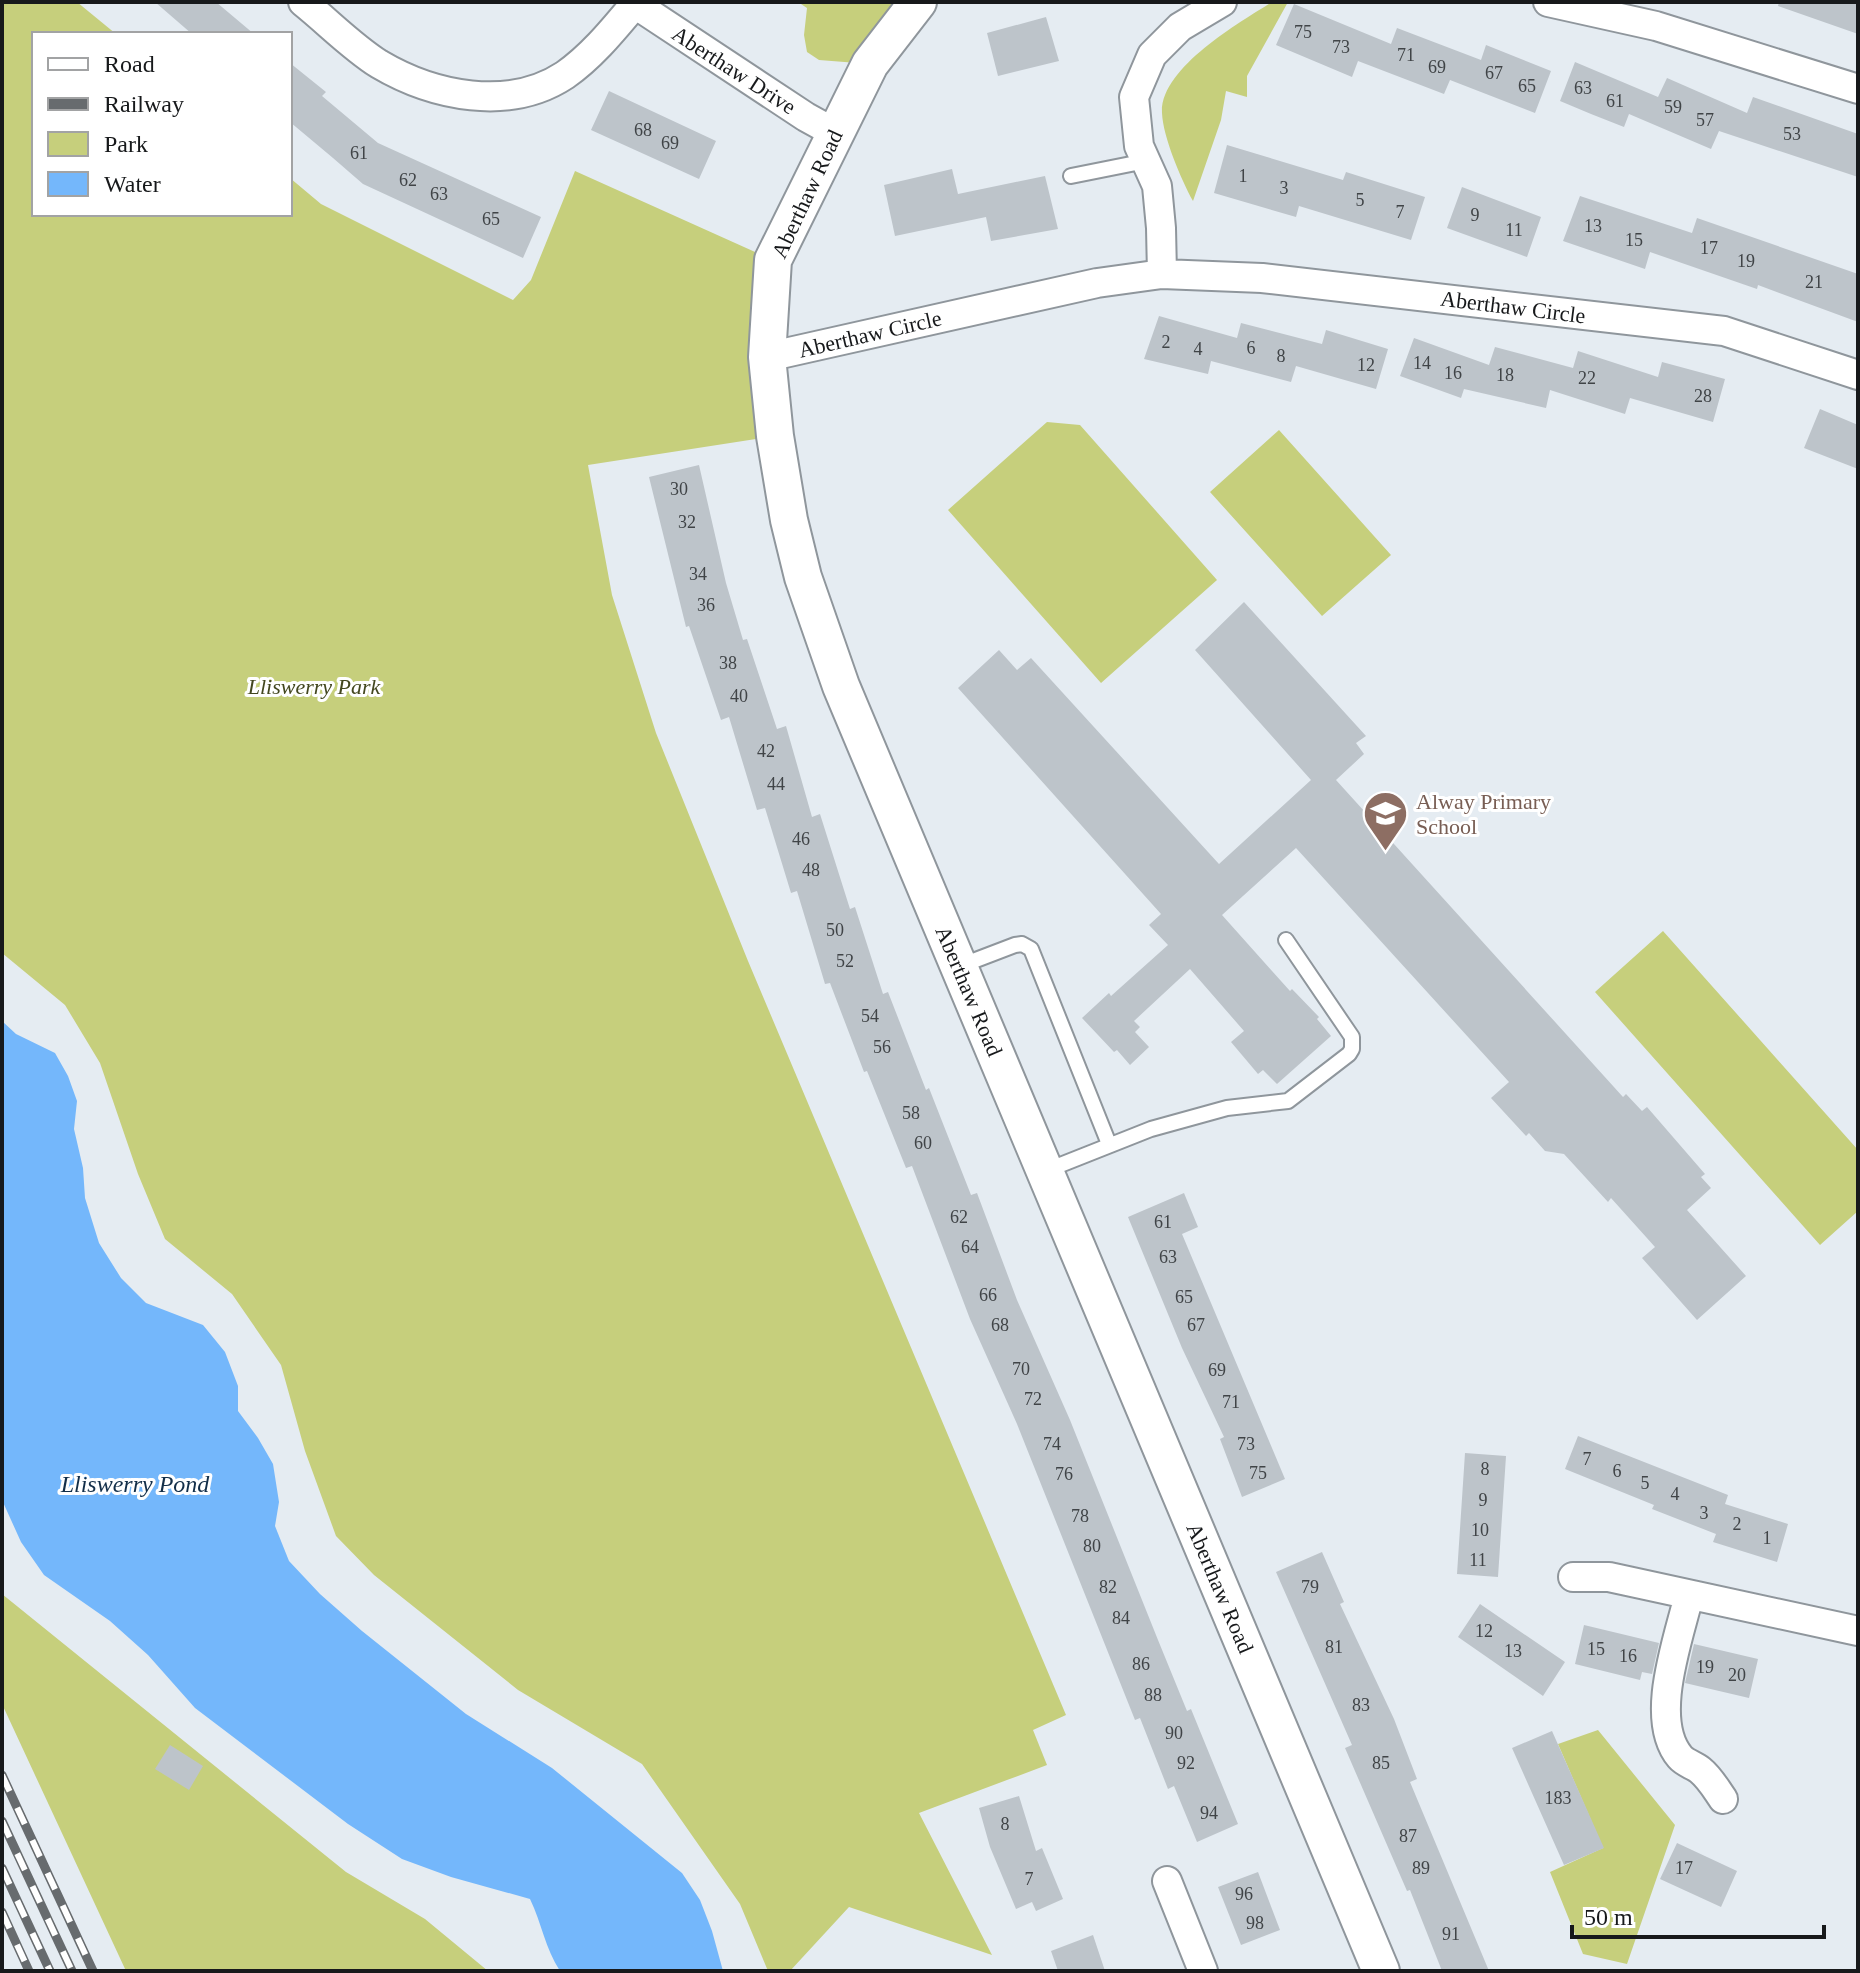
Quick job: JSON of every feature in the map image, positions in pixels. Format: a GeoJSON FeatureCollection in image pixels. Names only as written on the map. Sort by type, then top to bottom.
{"type":"FeatureCollection","features":[{"type":"Feature","properties":{"kind":"street","name":"Aberthaw Drive"},"geometry":{"type":"LineString","coordinates":[[303,2],[377,63],[420,85],[463,95],[508,96],[538,89],[565,75],[603,42],[633,4],[835,133]]}},
{"type":"Feature","properties":{"kind":"street","name":"Aberthaw Road"},"geometry":{"type":"LineString","coordinates":[[918,2],[870,64],[773,260],[767,357],[784,492],[803,577],[841,686],[1381,1971]]}},
{"type":"Feature","properties":{"kind":"street"},"geometry":{"type":"LineString","coordinates":[[1162,274],[1157,186],[1139,146],[1134,97],[1152,55],[1180,27],[1222,2]]}},
{"type":"Feature","properties":{"kind":"street"},"geometry":{"type":"LineString","coordinates":[[1548,2],[1656,26],[1858,89]]}},
{"type":"Feature","properties":{"kind":"street","name":"Aberthaw Circle"},"geometry":{"type":"LineString","coordinates":[[767,357],[1097,283],[1162,274],[1262,278],[1724,331],[1858,375]]}},
{"type":"Feature","properties":{"kind":"street"},"geometry":{"type":"LineString","coordinates":[[1573,1577],[1609,1577],[1858,1631]]}},
{"type":"Feature","properties":{"kind":"street"},"geometry":{"type":"LineString","coordinates":[[1689,1595],[1667,1693],[1665,1718],[1670,1741],[1681,1759],[1699,1769],[1723,1799]]}},
{"type":"Feature","properties":{"kind":"street"},"geometry":{"type":"LineString","coordinates":[[1167,1881],[1203,1971]]}},
{"type":"Feature","properties":{"kind":"lane"},"geometry":{"type":"LineString","coordinates":[[1071,176],[1146,161]]}},
{"type":"Feature","properties":{"kind":"lane"},"geometry":{"type":"LineString","coordinates":[[1045,1171],[1109,1144],[1216,1110],[1288,1101],[1349,1054],[1352,1037],[1286,940]]}},
{"type":"Feature","properties":{"kind":"lane"},"geometry":{"type":"LineString","coordinates":[[960,966],[1015,945],[1022,944],[1031,949],[1109,1144]]}},
{"type":"Feature","properties":{"kind":"green space","name":"Lliswerry Park"},"geometry":{"type":"Polygon","coordinates":[[[2,2],[77,2],[114,32],[32,32],[32,216],[292,216],[292,180],[321,204],[513,300],[531,280],[575,171],[773,260],[775,436],[588,465],[612,595],[656,733],[748,961],[1066,1715],[1033,1730],[1047,1765],[919,1813],[992,1955],[849,1907],[790,1971],[768,1971],[740,1904],[642,1764],[518,1690],[374,1575],[336,1536],[305,1451],[281,1365],[232,1294],[165,1239],[138,1174],[100,1063],[65,1005],[2,953],[2,2]]]}},
{"type":"Feature","properties":{"kind":"green space"},"geometry":{"type":"Polygon","coordinates":[[[798,2],[918,2],[870,64],[819,60],[807,52],[804,35],[807,8],[798,2]]]}},
{"type":"Feature","properties":{"kind":"green space"},"geometry":{"type":"Polygon","coordinates":[[[1272,2],[1288,2],[1247,76],[1247,97],[1226,91],[1221,120],[1193,201],[1166,134],[1162,113],[1165,96],[1187,64],[1204,48],[1272,2]]]}},
{"type":"Feature","properties":{"kind":"green space"},"geometry":{"type":"Polygon","coordinates":[[[1047,422],[1080,425],[1217,580],[1101,683],[948,510],[1047,422]]]}},
{"type":"Feature","properties":{"kind":"green space"},"geometry":{"type":"Polygon","coordinates":[[[1279,430],[1391,555],[1322,616],[1210,492],[1279,430]]]}},
{"type":"Feature","properties":{"kind":"green space"},"geometry":{"type":"Polygon","coordinates":[[[1663,931],[1858,1150],[1858,1211],[1820,1245],[1595,992],[1663,931]]]}},
{"type":"Feature","properties":{"kind":"green space"},"geometry":{"type":"Polygon","coordinates":[[[2,1594],[346,1872],[425,1919],[488,1971],[126,1971],[2,1704],[2,1594]]]}},
{"type":"Feature","properties":{"kind":"green space"},"geometry":{"type":"Polygon","coordinates":[[[1598,1730],[1675,1825],[1627,1964],[1583,1954],[1550,1872],[1603,1848],[1558,1744],[1598,1730]]]}},
{"type":"Feature","properties":{"kind":"water","name":"Lliswerry Pond"},"geometry":{"type":"Polygon","coordinates":[[[2,1021],[16,1034],[55,1053],[68,1076],[77,1101],[74,1129],[83,1168],[85,1198],[99,1243],[121,1278],[146,1303],[203,1325],[225,1352],[238,1386],[238,1411],[273,1464],[279,1502],[275,1526],[289,1561],[362,1631],[466,1714],[552,1768],[682,1873],[700,1900],[723,1971],[560,1971],[530,1899],[451,1877],[402,1859],[348,1824],[195,1708],[148,1655],[110,1621],[44,1575],[21,1542],[2,1500],[2,1021]]]}},
{"type":"Feature","properties":{"kind":"building"},"geometry":{"type":"Polygon","coordinates":[[[155,2],[216,2],[252,32],[190,32],[155,2]]]}},
{"type":"Feature","properties":{"kind":"building"},"geometry":{"type":"Polygon","coordinates":[[[1779,2],[1858,2],[1858,34],[1778,6],[1779,2]]]}},
{"type":"Feature","properties":{"kind":"building"},"geometry":{"type":"Polygon","coordinates":[[[1294,4],[1391,44],[1397,28],[1481,60],[1486,45],[1551,71],[1535,113],[1450,80],[1444,94],[1358,61],[1352,77],[1276,45],[1294,4]]]}},
{"type":"Feature","properties":{"kind":"building"},"geometry":{"type":"Polygon","coordinates":[[[1046,17],[1059,61],[998,76],[987,33],[1046,17]]]}},
{"type":"Feature","properties":{"kind":"building"},"geometry":{"type":"Polygon","coordinates":[[[1575,62],[1658,97],[1667,78],[1747,113],[1753,97],[1858,134],[1858,177],[1719,131],[1711,149],[1629,114],[1624,127],[1591,114],[1560,101],[1575,62]]]}},
{"type":"Feature","properties":{"kind":"building"},"geometry":{"type":"Polygon","coordinates":[[[292,65],[326,92],[322,96],[378,143],[541,217],[523,258],[363,184],[292,124],[292,65]]]}},
{"type":"Feature","properties":{"kind":"building"},"geometry":{"type":"Polygon","coordinates":[[[609,91],[716,141],[699,179],[591,130],[609,91]]]}},
{"type":"Feature","properties":{"kind":"building"},"geometry":{"type":"Polygon","coordinates":[[[1227,145],[1343,180],[1346,172],[1425,197],[1411,240],[1299,206],[1296,217],[1214,193],[1227,145]]]}},
{"type":"Feature","properties":{"kind":"building"},"geometry":{"type":"Polygon","coordinates":[[[952,169],[958,194],[1045,176],[1058,229],[991,241],[986,217],[895,236],[884,185],[952,169]]]}},
{"type":"Feature","properties":{"kind":"building"},"geometry":{"type":"Polygon","coordinates":[[[1462,187],[1541,217],[1527,257],[1447,228],[1462,187]]]}},
{"type":"Feature","properties":{"kind":"building"},"geometry":{"type":"Polygon","coordinates":[[[1580,196],[1692,233],[1697,218],[1858,274],[1858,322],[1758,285],[1757,289],[1650,252],[1645,269],[1563,241],[1580,196]]]}},
{"type":"Feature","properties":{"kind":"building"},"geometry":{"type":"Polygon","coordinates":[[[1159,316],[1237,338],[1241,323],[1322,344],[1326,330],[1388,349],[1376,389],[1296,366],[1291,382],[1211,361],[1208,374],[1144,359],[1159,316]]]}},
{"type":"Feature","properties":{"kind":"building"},"geometry":{"type":"Polygon","coordinates":[[[1414,338],[1489,365],[1495,347],[1573,368],[1578,351],[1658,377],[1662,362],[1725,379],[1713,422],[1630,398],[1625,414],[1550,390],[1546,408],[1464,389],[1461,398],[1400,376],[1414,338]]]}},
{"type":"Feature","properties":{"kind":"building"},"geometry":{"type":"Polygon","coordinates":[[[1820,409],[1858,425],[1858,469],[1804,448],[1820,409]]]}},
{"type":"Feature","properties":{"kind":"building"},"geometry":{"type":"Polygon","coordinates":[[[699,465],[726,583],[743,640],[747,639],[777,729],[786,726],[812,817],[820,814],[850,909],[855,907],[883,994],[888,992],[971,1195],[977,1193],[1017,1300],[1070,1420],[1187,1711],[1191,1709],[1238,1824],[1197,1842],[1174,1786],[1168,1789],[1140,1718],[1135,1720],[1017,1424],[970,1319],[912,1166],[906,1168],[830,983],[825,984],[797,891],[791,893],[765,808],[757,810],[729,717],[721,720],[689,626],[686,627],[649,477],[699,465]]]}},
{"type":"Feature","properties":{"kind":"building"},"geometry":{"type":"Polygon","coordinates":[[[1244,602],[1366,736],[1356,743],[1364,754],[1336,780],[1623,1097],[1626,1094],[1642,1111],[1647,1107],[1705,1174],[1701,1177],[1711,1188],[1687,1210],[1746,1276],[1697,1320],[1642,1258],[1655,1247],[1611,1198],[1608,1202],[1564,1154],[1545,1151],[1529,1133],[1526,1136],[1491,1098],[1509,1082],[1296,848],[1222,915],[1290,991],[1292,989],[1319,1017],[1317,1019],[1331,1036],[1277,1084],[1263,1070],[1258,1074],[1231,1042],[1244,1031],[1190,969],[1134,1021],[1140,1027],[1135,1032],[1149,1047],[1130,1065],[1082,1018],[1168,945],[1149,925],[1161,914],[958,688],[999,650],[1017,670],[1031,658],[1219,864],[1311,780],[1195,650],[1244,602]]]}},
{"type":"Feature","properties":{"kind":"building"},"geometry":{"type":"Polygon","coordinates":[[[1184,1193],[1198,1227],[1182,1234],[1285,1479],[1242,1497],[1220,1439],[1224,1437],[1182,1348],[1128,1217],[1184,1193]]]}},
{"type":"Feature","properties":{"kind":"building"},"geometry":{"type":"Polygon","coordinates":[[[1578,1436],[1728,1495],[1725,1504],[1788,1524],[1777,1562],[1713,1542],[1716,1534],[1565,1469],[1578,1436]]]}},
{"type":"Feature","properties":{"kind":"building"},"geometry":{"type":"Polygon","coordinates":[[[1465,1453],[1506,1456],[1498,1577],[1457,1574],[1465,1453]]]}},
{"type":"Feature","properties":{"kind":"building"},"geometry":{"type":"Polygon","coordinates":[[[1322,1552],[1344,1602],[1340,1604],[1394,1719],[1417,1779],[1410,1782],[1489,1971],[1442,1971],[1410,1890],[1407,1891],[1345,1748],[1352,1745],[1276,1572],[1322,1552]]]}},
{"type":"Feature","properties":{"kind":"building"},"geometry":{"type":"Polygon","coordinates":[[[1480,1604],[1565,1662],[1543,1696],[1458,1637],[1480,1604]]]}},
{"type":"Feature","properties":{"kind":"building"},"geometry":{"type":"Polygon","coordinates":[[[1584,1625],[1659,1643],[1652,1674],[1642,1672],[1640,1680],[1575,1664],[1584,1625]]]}},
{"type":"Feature","properties":{"kind":"building"},"geometry":{"type":"Polygon","coordinates":[[[1694,1644],[1758,1659],[1749,1698],[1685,1683],[1694,1644]]]}},
{"type":"Feature","properties":{"kind":"building"},"geometry":{"type":"Polygon","coordinates":[[[1552,1731],[1604,1848],[1564,1865],[1512,1748],[1552,1731]]]}},
{"type":"Feature","properties":{"kind":"building"},"geometry":{"type":"Polygon","coordinates":[[[170,1745],[203,1766],[189,1790],[155,1769],[170,1745]]]}},
{"type":"Feature","properties":{"kind":"building"},"geometry":{"type":"Polygon","coordinates":[[[1019,1796],[1036,1851],[1042,1848],[1063,1899],[1036,1911],[1032,1902],[1016,1909],[990,1847],[979,1808],[1019,1796]]]}},
{"type":"Feature","properties":{"kind":"building"},"geometry":{"type":"Polygon","coordinates":[[[1677,1843],[1737,1871],[1721,1907],[1660,1879],[1677,1843]]]}},
{"type":"Feature","properties":{"kind":"building"},"geometry":{"type":"Polygon","coordinates":[[[1258,1872],[1280,1930],[1241,1945],[1218,1887],[1258,1872]]]}},
{"type":"Feature","properties":{"kind":"building"},"geometry":{"type":"Polygon","coordinates":[[[1093,1935],[1105,1971],[1058,1971],[1051,1951],[1093,1935]]]}},
{"type":"Feature","properties":{"kind":"railway"},"geometry":{"type":"LineString","coordinates":[[2,1775],[93,1971]]}},
{"type":"Feature","properties":{"kind":"railway"},"geometry":{"type":"LineString","coordinates":[[2,1821],[72,1971]]}},
{"type":"Feature","properties":{"kind":"railway"},"geometry":{"type":"LineString","coordinates":[[2,1868],[50,1971]]}},
{"type":"Feature","properties":{"kind":"railway"},"geometry":{"type":"LineString","coordinates":[[2,1912],[29,1971]]}},
{"type":"Feature","properties":{"kind":"place","name":"Alway Primary School"},"geometry":{"type":"Point","coordinates":[1385,853]}}]}
